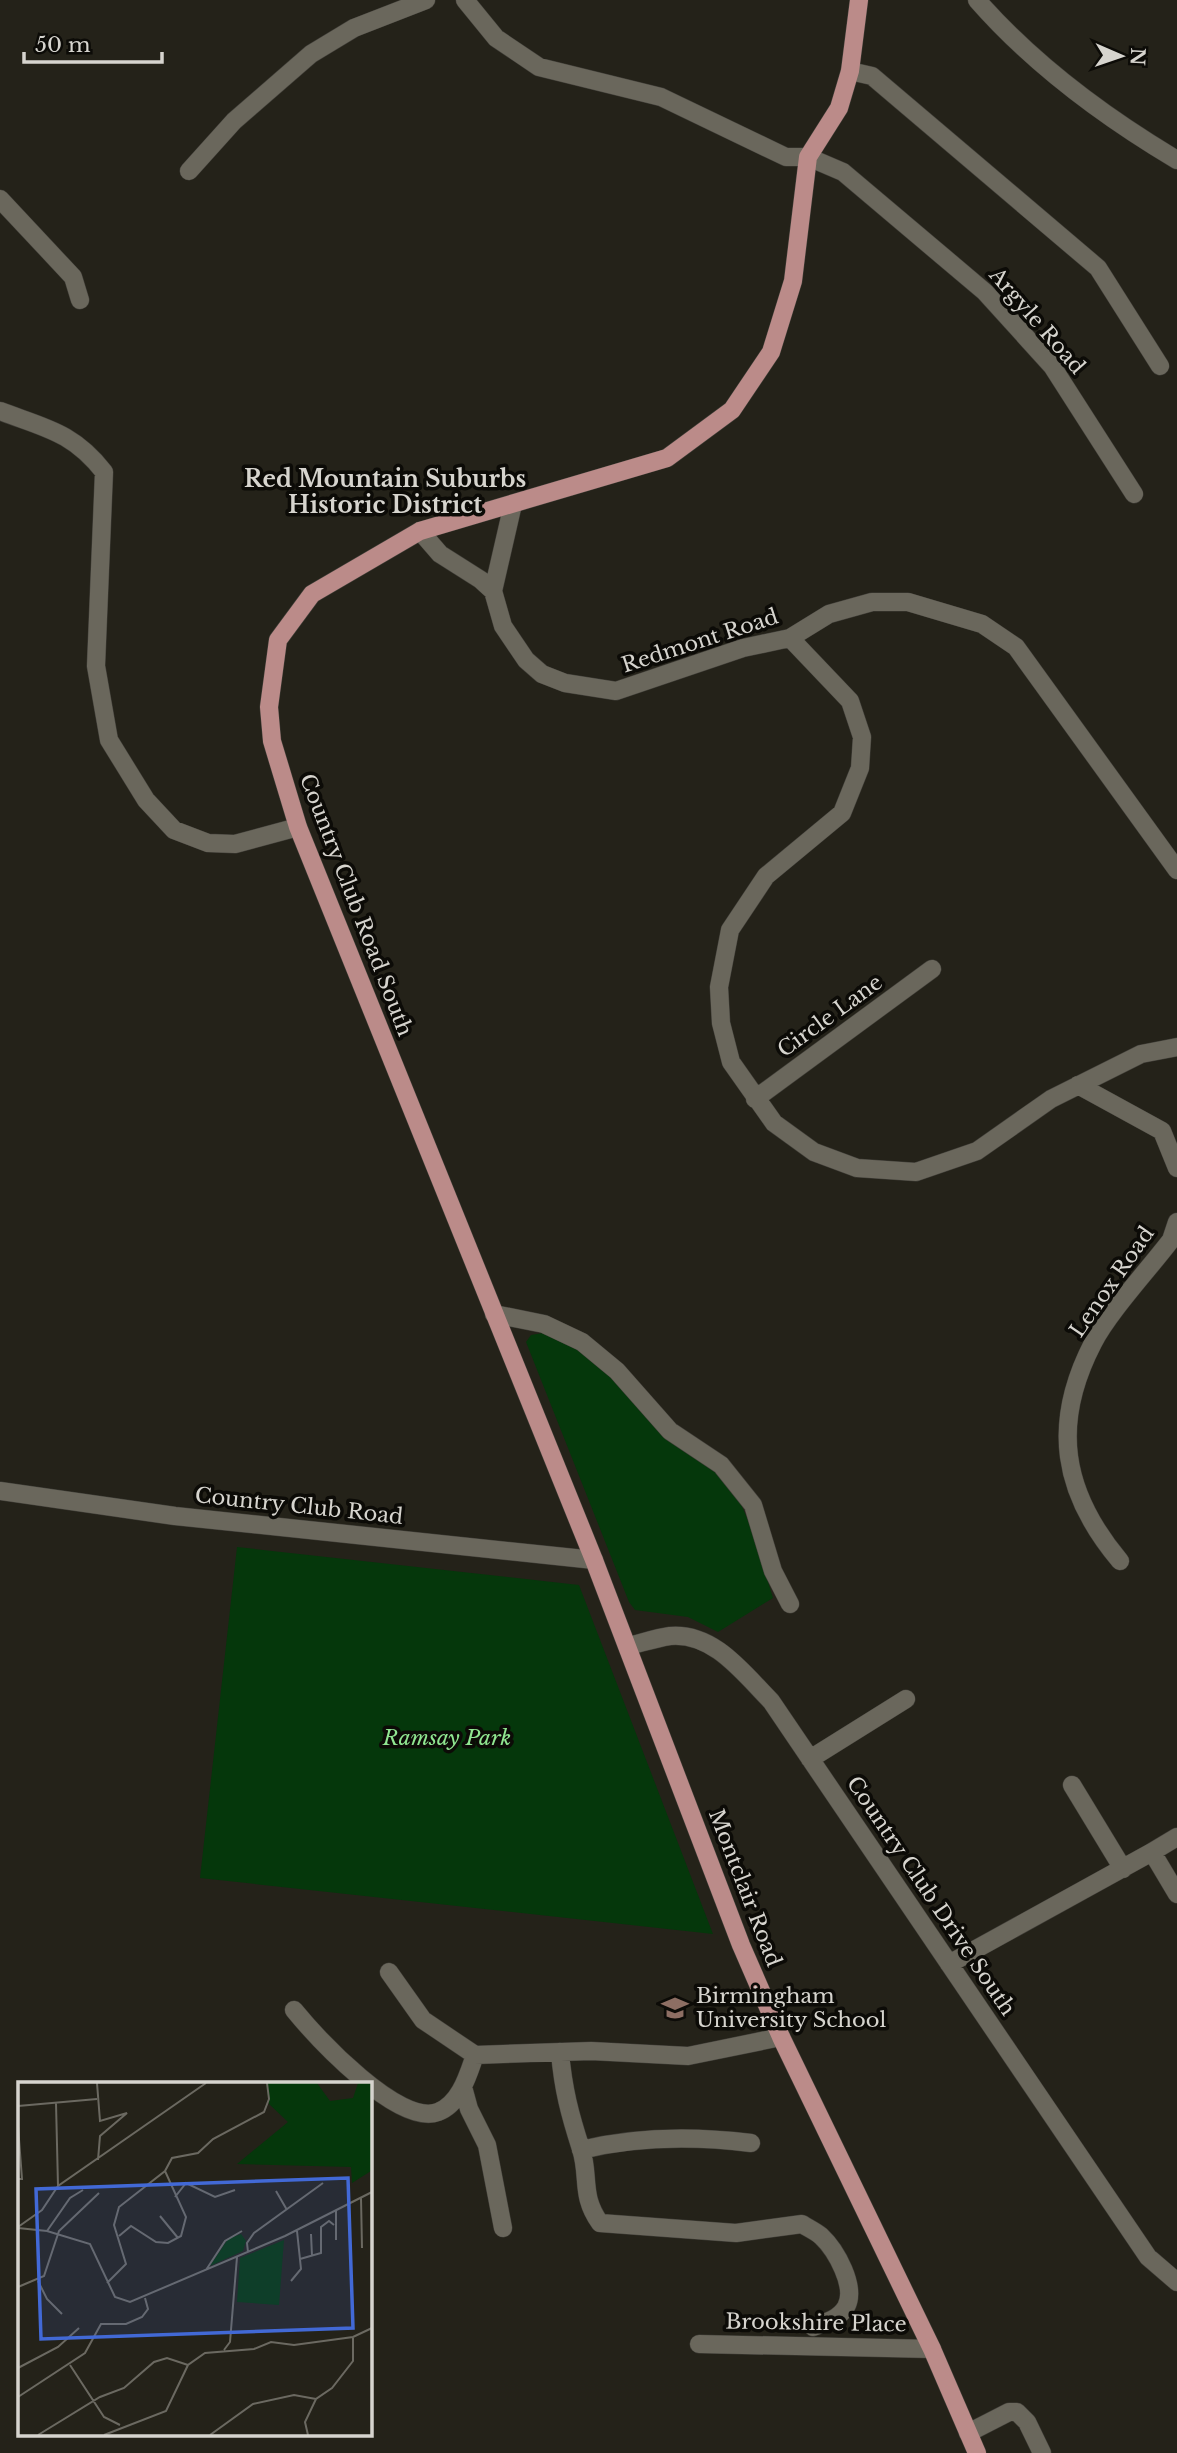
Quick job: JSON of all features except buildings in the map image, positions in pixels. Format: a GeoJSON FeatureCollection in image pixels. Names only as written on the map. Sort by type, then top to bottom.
{"type":"FeatureCollection","features":[{"type":"Feature","properties":{"kind":"main road"},"geometry":{"type":"LineString","coordinates":[[808,156],[839,108],[850,71],[859,0]]}},
{"type":"Feature","properties":{"kind":"main road","name":"Country Club Road South"},"geometry":{"type":"LineString","coordinates":[[594,1560],[298,827],[272,741],[269,707],[278,640],[312,594],[419,531],[667,458],[732,410],[771,352],[786,305],[793,281],[808,156]]}},
{"type":"Feature","properties":{"kind":"main road","name":"Montclair Road"},"geometry":{"type":"LineString","coordinates":[[594,1560],[740,1945],[781,2037],[932,2348],[977,2453]]}},
{"type":"Feature","properties":{"kind":"street"},"geometry":{"type":"LineString","coordinates":[[189,171],[234,121],[311,54],[355,28],[426,0]]}},
{"type":"Feature","properties":{"kind":"street","name":"Argyle Road"},"geometry":{"type":"LineString","coordinates":[[466,0],[496,38],[539,67],[661,97],[786,156],[808,156],[843,172],[985,292],[1052,366],[1134,494]]}},
{"type":"Feature","properties":{"kind":"street"},"geometry":{"type":"LineString","coordinates":[[977,0],[1013,41],[1121,127],[1177,160]]}},
{"type":"Feature","properties":{"kind":"street"},"geometry":{"type":"LineString","coordinates":[[850,71],[872,76],[1098,268],[1160,366]]}},
{"type":"Feature","properties":{"kind":"street"},"geometry":{"type":"LineString","coordinates":[[0,199],[73,278],[80,300]]}},
{"type":"Feature","properties":{"kind":"street"},"geometry":{"type":"LineString","coordinates":[[0,411],[63,435],[86,449],[104,472],[96,666],[109,740],[146,800],[174,830],[208,843],[235,844],[298,827]]}},
{"type":"Feature","properties":{"kind":"street","name":"Redmont Road"},"geometry":{"type":"LineString","coordinates":[[513,504],[493,591],[503,626],[526,660],[542,674],[565,683],[616,691],[743,648],[790,638],[830,614],[872,602],[908,602],[982,624],[1016,647],[1177,870]]}},
{"type":"Feature","properties":{"kind":"street"},"geometry":{"type":"LineString","coordinates":[[419,531],[440,554],[481,580],[493,591]]}},
{"type":"Feature","properties":{"kind":"street"},"geometry":{"type":"LineString","coordinates":[[790,638],[850,701],[862,737],[860,768],[842,813],[766,876],[730,930],[719,987],[721,1023],[731,1062],[774,1123],[814,1152],[857,1168],[916,1172],[976,1150],[1051,1100],[1141,1054],[1177,1046]]}},
{"type":"Feature","properties":{"kind":"street","name":"Circle Lane"},"geometry":{"type":"LineString","coordinates":[[755,1099],[932,969]]}},
{"type":"Feature","properties":{"kind":"street"},"geometry":{"type":"LineString","coordinates":[[1078,1085],[1162,1131],[1177,1168]]}},
{"type":"Feature","properties":{"kind":"street","name":"Lenox Road"},"geometry":{"type":"LineString","coordinates":[[1120,1561],[1099,1537],[1076,1490],[1066,1447],[1069,1403],[1094,1342],[1171,1240],[1177,1222]]}},
{"type":"Feature","properties":{"kind":"street"},"geometry":{"type":"LineString","coordinates":[[494,1314],[544,1324],[582,1342],[617,1371],[670,1431],[721,1465],[753,1505],[773,1571],[790,1604]]}},
{"type":"Feature","properties":{"kind":"street","name":"Country Club Road"},"geometry":{"type":"LineString","coordinates":[[0,1491],[175,1516],[594,1560]]}},
{"type":"Feature","properties":{"kind":"street","name":"Country Club Drive South"},"geometry":{"type":"LineString","coordinates":[[628,1646],[671,1636],[696,1638],[723,1653],[772,1702],[1148,2257],[1177,2282]]}},
{"type":"Feature","properties":{"kind":"street"},"geometry":{"type":"LineString","coordinates":[[810,1759],[906,1699]]}},
{"type":"Feature","properties":{"kind":"street"},"geometry":{"type":"LineString","coordinates":[[1072,1785],[1123,1869]]}},
{"type":"Feature","properties":{"kind":"street"},"geometry":{"type":"LineString","coordinates":[[949,1964],[1177,1837]]}},
{"type":"Feature","properties":{"kind":"street"},"geometry":{"type":"LineString","coordinates":[[1152,1852],[1177,1894]]}},
{"type":"Feature","properties":{"kind":"street"},"geometry":{"type":"LineString","coordinates":[[389,1972],[423,2020],[475,2055],[560,2052],[688,2056],[781,2037]]}},
{"type":"Feature","properties":{"kind":"street"},"geometry":{"type":"LineString","coordinates":[[294,2010],[322,2043],[369,2082]]}},
{"type":"Feature","properties":{"kind":"street","name":"Brookshire Place"},"geometry":{"type":"LineString","coordinates":[[560,2052],[568,2114],[581,2150],[584,2186],[590,2208],[600,2222],[736,2233],[802,2224],[821,2237],[836,2257],[850,2289],[846,2307],[832,2321],[813,2327]]}},
{"type":"Feature","properties":{"kind":"street"},"geometry":{"type":"LineString","coordinates":[[371,2083],[414,2114],[440,2112],[453,2102],[463,2087],[475,2055]]}},
{"type":"Feature","properties":{"kind":"street"},"geometry":{"type":"LineString","coordinates":[[463,2087],[468,2109],[487,2145],[503,2228]]}},
{"type":"Feature","properties":{"kind":"street"},"geometry":{"type":"LineString","coordinates":[[581,2150],[659,2139],[705,2137],[751,2143]]}},
{"type":"Feature","properties":{"kind":"street","name":"Brookshire Place"},"geometry":{"type":"LineString","coordinates":[[699,2344],[932,2348]]}},
{"type":"Feature","properties":{"kind":"street"},"geometry":{"type":"LineString","coordinates":[[968,2433],[1010,2412],[1017,2412],[1027,2422],[1042,2453]]}},
{"type":"Feature","properties":{"kind":"green space"},"geometry":{"type":"Polygon","coordinates":[[[543,1333],[592,1357],[735,1490],[753,1532],[773,1598],[718,1632],[688,1617],[635,1610],[629,1602],[526,1342],[531,1335],[543,1333]]]}},
{"type":"Feature","properties":{"kind":"green space","name":"Ramsay Park"},"geometry":{"type":"Polygon","coordinates":[[[237,1547],[579,1585],[713,1934],[200,1878],[237,1547]]]}},
{"type":"Feature","properties":{"kind":"place","name":"Birmingham University School"},"geometry":{"type":"Point","coordinates":[675,2008]}},
{"type":"Feature","properties":{"kind":"district","name":"Red Mountain Suburbs Historic District"},"geometry":{"type":"Point","coordinates":[385,492]}}]}
